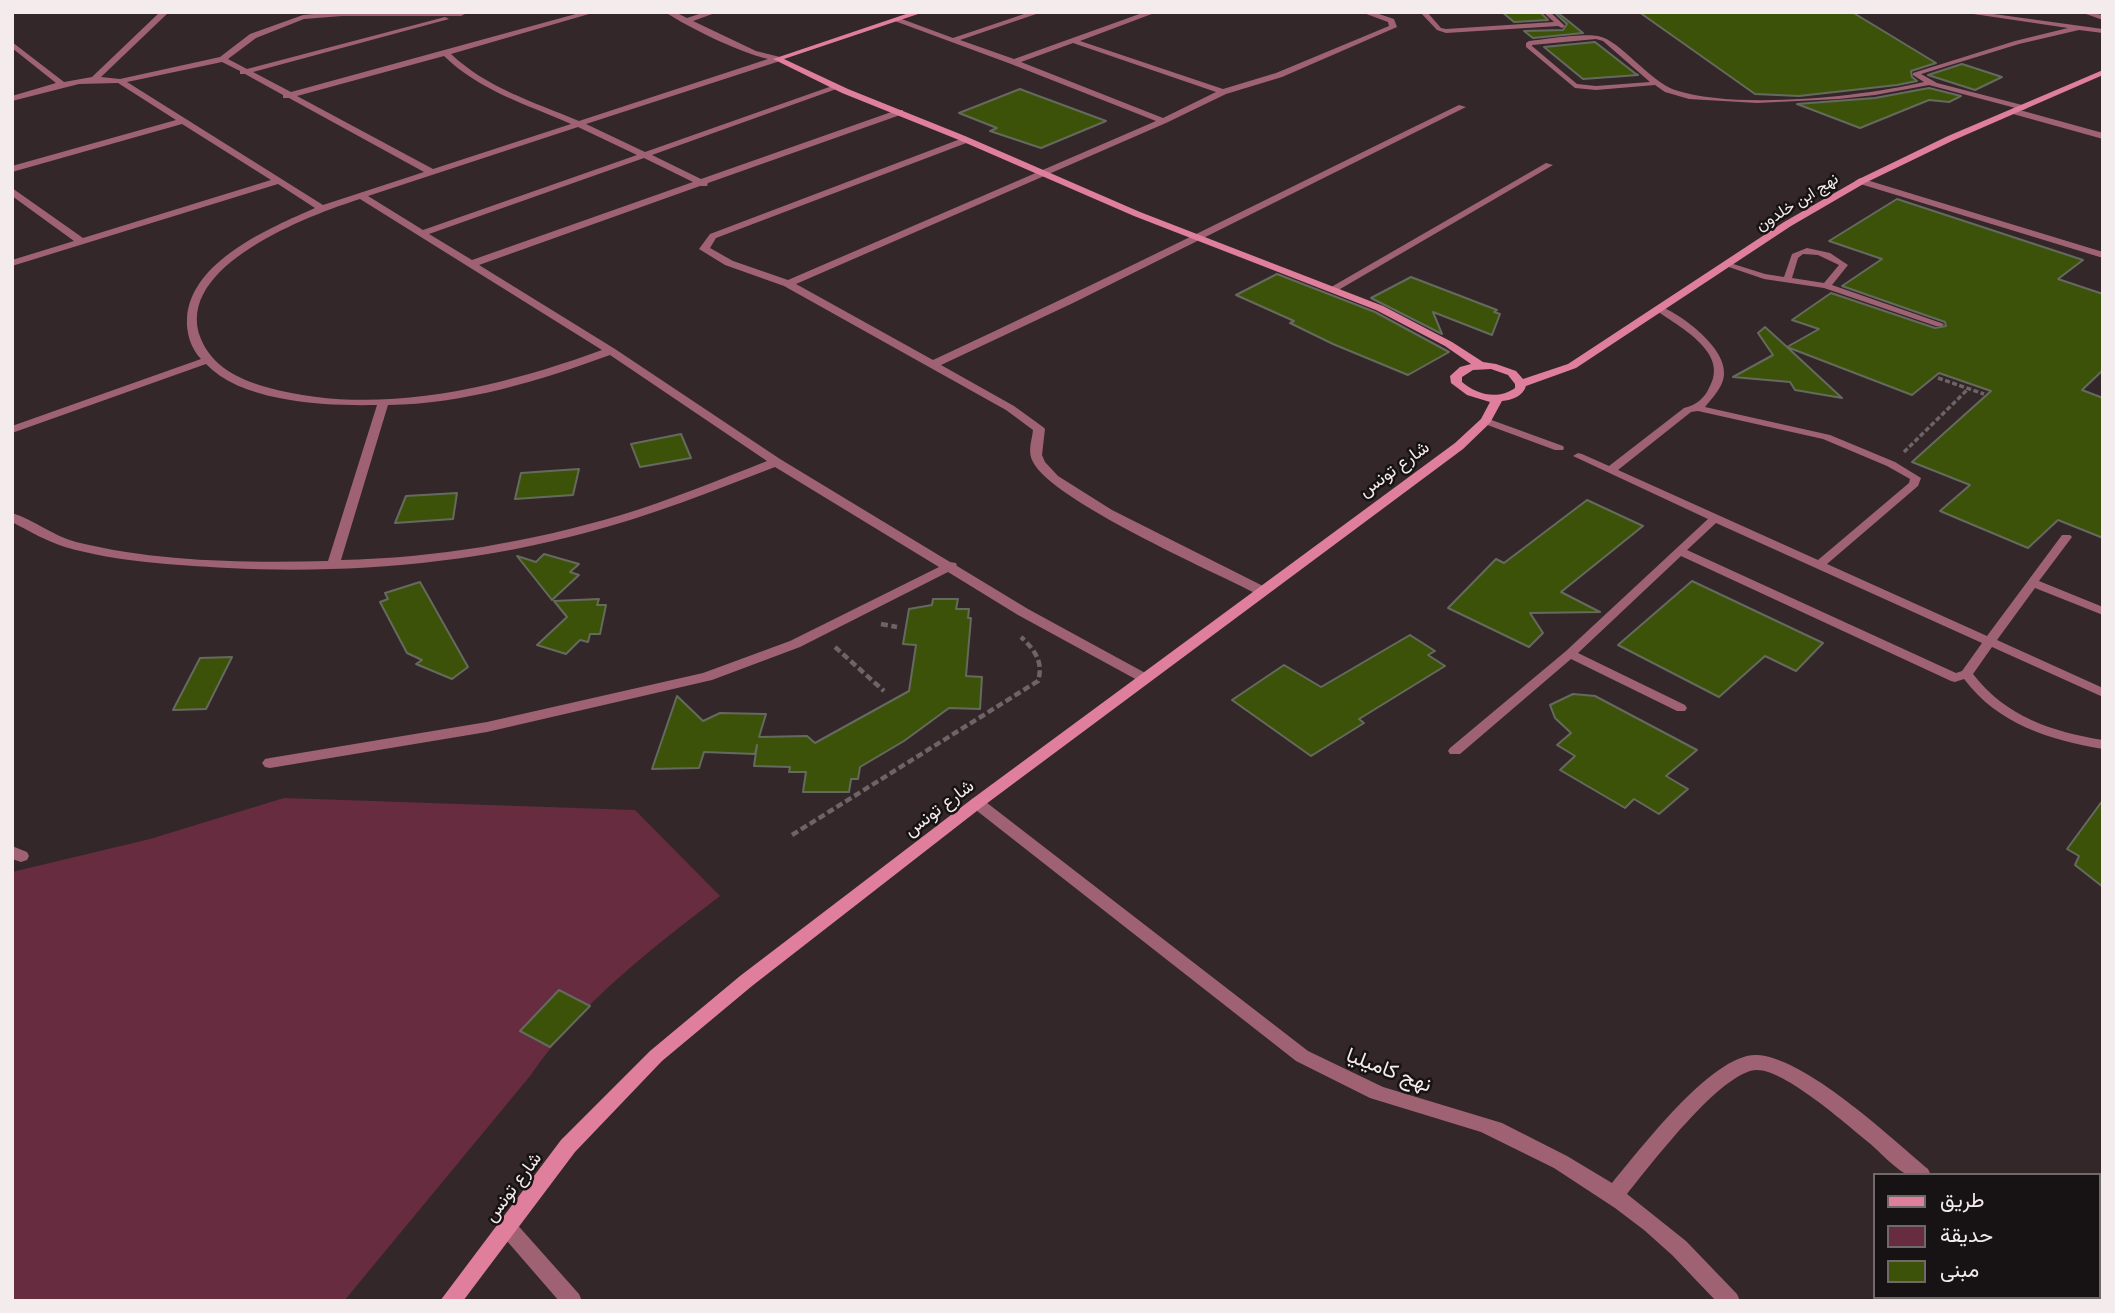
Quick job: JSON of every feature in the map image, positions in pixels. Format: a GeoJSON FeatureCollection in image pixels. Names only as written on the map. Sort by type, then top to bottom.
{"type":"FeatureCollection","features":[{"type":"Feature","properties":{"kind":"street"},"geometry":{"type":"LineString","coordinates":[[96,78],[165,12]]}},
{"type":"Feature","properties":{"kind":"street"},"geometry":{"type":"LineString","coordinates":[[286,96],[592,12]]}},
{"type":"Feature","properties":{"kind":"street"},"geometry":{"type":"LineString","coordinates":[[669,12],[753,53],[777,60],[1037,173],[1429,332],[1480,365],[1512,373],[1521,384]]}},
{"type":"Feature","properties":{"kind":"street"},"geometry":{"type":"LineString","coordinates":[[684,21],[714,12]]}},
{"type":"Feature","properties":{"kind":"street"},"geometry":{"type":"LineString","coordinates":[[611,351],[510,386],[467,394],[384,401],[292,397],[256,388],[204,361],[195,344],[191,318],[200,291],[239,252],[275,230],[322,208],[582,125],[920,12]]}},
{"type":"Feature","properties":{"kind":"street"},"geometry":{"type":"LineString","coordinates":[[953,40],[1038,12]]}},
{"type":"Feature","properties":{"kind":"street"},"geometry":{"type":"LineString","coordinates":[[1014,62],[1153,12]]}},
{"type":"Feature","properties":{"kind":"street"},"geometry":{"type":"LineString","coordinates":[[788,284],[918,229],[1037,173],[1163,121],[1223,92],[1279,75],[1393,27],[1391,21],[1365,12]]}},
{"type":"Feature","properties":{"kind":"street"},"geometry":{"type":"LineString","coordinates":[[2089,12],[2103,19]]}},
{"type":"Feature","properties":{"kind":"street"},"geometry":{"type":"LineString","coordinates":[[12,99],[62,84],[96,78],[120,81],[222,59],[253,36],[303,17],[465,13]]}},
{"type":"Feature","properties":{"kind":"street"},"geometry":{"type":"LineString","coordinates":[[243,72],[465,13]]}},
{"type":"Feature","properties":{"kind":"street"},"geometry":{"type":"LineString","coordinates":[[896,20],[1014,62],[1163,121]]}},
{"type":"Feature","properties":{"kind":"street"},"geometry":{"type":"LineString","coordinates":[[1073,41],[1223,92]]}},
{"type":"Feature","properties":{"kind":"street"},"geometry":{"type":"LineString","coordinates":[[12,44],[62,84]]}},
{"type":"Feature","properties":{"kind":"street"},"geometry":{"type":"LineString","coordinates":[[446,53],[467,71],[516,99],[582,125],[704,184]]}},
{"type":"Feature","properties":{"kind":"street"},"geometry":{"type":"LineString","coordinates":[[222,59],[286,96],[432,172]]}},
{"type":"Feature","properties":{"kind":"street","name":"نهج ابن خلدون"},"geometry":{"type":"LineString","coordinates":[[1498,398],[1516,394],[1521,384],[1572,366],[1860,181],[1962,132],[2103,72]]}},
{"type":"Feature","properties":{"kind":"street"},"geometry":{"type":"LineString","coordinates":[[120,81],[322,208]]}},
{"type":"Feature","properties":{"kind":"street"},"geometry":{"type":"LineString","coordinates":[[422,233],[838,87]]}},
{"type":"Feature","properties":{"kind":"street"},"geometry":{"type":"LineString","coordinates":[[932,365],[1069,301],[1462,107]]}},
{"type":"Feature","properties":{"kind":"street"},"geometry":{"type":"LineString","coordinates":[[2019,110],[2103,136]]}},
{"type":"Feature","properties":{"kind":"street"},"geometry":{"type":"LineString","coordinates":[[471,264],[704,184],[900,112]]}},
{"type":"Feature","properties":{"kind":"street"},"geometry":{"type":"LineString","coordinates":[[12,169],[183,121]]}},
{"type":"Feature","properties":{"kind":"street"},"geometry":{"type":"LineString","coordinates":[[966,140],[713,236],[704,249],[729,263],[788,284],[1010,408],[1038,429],[1034,450],[1038,463],[1059,483],[1080,497],[1262,591]]}},
{"type":"Feature","properties":{"kind":"street"},"geometry":{"type":"LineString","coordinates":[[1331,290],[1549,165]]}},
{"type":"Feature","properties":{"kind":"street"},"geometry":{"type":"LineString","coordinates":[[12,263],[278,181]]}},
{"type":"Feature","properties":{"kind":"street"},"geometry":{"type":"LineString","coordinates":[[1860,181],[2103,255]]}},
{"type":"Feature","properties":{"kind":"street"},"geometry":{"type":"LineString","coordinates":[[12,191],[82,242]]}},
{"type":"Feature","properties":{"kind":"street"},"geometry":{"type":"LineString","coordinates":[[362,196],[611,351],[776,462],[1023,611],[1144,678]]}},
{"type":"Feature","properties":{"kind":"street"},"geometry":{"type":"LineString","coordinates":[[12,430],[204,361]]}},
{"type":"Feature","properties":{"kind":"street"},"geometry":{"type":"LineString","coordinates":[[1480,365],[1460,371],[1456,376],[1457,383],[1472,394],[1498,398]]}},
{"type":"Feature","properties":{"kind":"street","name":"شارع تونس"},"geometry":{"type":"LineString","coordinates":[[450,1301],[568,1146],[656,1056],[746,981],[977,803],[1459,446],[1486,421],[1498,398]]}},
{"type":"Feature","properties":{"kind":"street"},"geometry":{"type":"LineString","coordinates":[[333,565],[384,401]]}},
{"type":"Feature","properties":{"kind":"street"},"geometry":{"type":"LineString","coordinates":[[12,517],[68,543],[130,555],[227,564],[379,563],[488,550],[571,533],[626,517],[776,462]]}},
{"type":"Feature","properties":{"kind":"street"},"geometry":{"type":"LineString","coordinates":[[270,763],[487,727],[707,677],[795,644],[951,566]]}},
{"type":"Feature","properties":{"kind":"street","name":"نهج كاميليا"},"geometry":{"type":"LineString","coordinates":[[977,803],[1302,1056],[1351,1084],[1493,1128],[1615,1194],[1661,1233],[1730,1301]]}},
{"type":"Feature","properties":{"kind":"street"},"geometry":{"type":"LineString","coordinates":[[1615,1194],[1683,1113],[1736,1068],[1755,1062],[1773,1063],[1800,1079],[1918,1173]]}},
{"type":"Feature","properties":{"kind":"street"},"geometry":{"type":"LineString","coordinates":[[507,1227],[572,1301]]}},
{"type":"Feature","properties":{"kind":"lane"},"geometry":{"type":"LineString","coordinates":[[1423,12],[1440,29],[1446,31],[1559,24]]}},
{"type":"Feature","properties":{"kind":"lane"},"geometry":{"type":"LineString","coordinates":[[1546,12],[1576,37]]}},
{"type":"Feature","properties":{"kind":"lane"},"geometry":{"type":"LineString","coordinates":[[1964,12],[2103,31]]}},
{"type":"Feature","properties":{"kind":"lane"},"geometry":{"type":"LineString","coordinates":[[2019,110],[1930,83],[1915,74],[2017,42],[2078,28]]}},
{"type":"Feature","properties":{"kind":"lane"},"geometry":{"type":"LineString","coordinates":[[1659,83],[1585,88],[1575,86],[1528,47],[1533,41],[1576,37],[1605,40],[1659,83],[1669,91],[1753,103],[1894,91],[1930,83]]}},
{"type":"Feature","properties":{"kind":"lane"},"geometry":{"type":"LineString","coordinates":[[1788,278],[1793,259],[1798,254],[1816,251],[1844,265],[1826,286]]}},
{"type":"Feature","properties":{"kind":"lane"},"geometry":{"type":"LineString","coordinates":[[1727,265],[1826,286],[1940,324]]}},
{"type":"Feature","properties":{"kind":"lane"},"geometry":{"type":"LineString","coordinates":[[1660,309],[1705,341],[1718,360],[1721,382],[1716,392],[1698,408]]}},
{"type":"Feature","properties":{"kind":"lane"},"geometry":{"type":"LineString","coordinates":[[1611,470],[1688,410],[1698,408],[1826,437],[1891,464],[1916,478],[1914,484],[1820,564]]}},
{"type":"Feature","properties":{"kind":"lane"},"geometry":{"type":"LineString","coordinates":[[1486,421],[1559,449]]}},
{"type":"Feature","properties":{"kind":"lane"},"geometry":{"type":"LineString","coordinates":[[1578,456],[2103,693]]}},
{"type":"Feature","properties":{"kind":"lane"},"geometry":{"type":"LineString","coordinates":[[1455,751],[1570,654],[1715,518]]}},
{"type":"Feature","properties":{"kind":"lane"},"geometry":{"type":"LineString","coordinates":[[1679,551],[1955,678],[1966,674],[2066,537]]}},
{"type":"Feature","properties":{"kind":"lane"},"geometry":{"type":"LineString","coordinates":[[2033,583],[2103,611]]}},
{"type":"Feature","properties":{"kind":"lane"},"geometry":{"type":"LineString","coordinates":[[1570,654],[1681,708]]}},
{"type":"Feature","properties":{"kind":"lane"},"geometry":{"type":"LineString","coordinates":[[1966,674],[1976,690],[2020,721],[2103,745]]}},
{"type":"Feature","properties":{"kind":"path"},"geometry":{"type":"LineString","coordinates":[[1938,378],[1984,394]]}},
{"type":"Feature","properties":{"kind":"path"},"geometry":{"type":"LineString","coordinates":[[1891,464],[1968,389]]}},
{"type":"Feature","properties":{"kind":"path"},"geometry":{"type":"LineString","coordinates":[[792,835],[1038,681],[1041,675],[1037,653],[1013,632]]}},
{"type":"Feature","properties":{"kind":"path"},"geometry":{"type":"LineString","coordinates":[[830,643],[884,691]]}},
{"type":"Feature","properties":{"kind":"green space"},"geometry":{"type":"Polygon","coordinates":[[[284,798],[635,810],[720,896],[643,957],[571,1025],[344,1301],[12,1301],[12,872],[150,839],[284,798]]]}},
{"type":"Feature","properties":{"kind":"building"},"geometry":{"type":"Polygon","coordinates":[[[1502,12],[1540,12],[1548,20],[1514,22],[1502,12]]]}},
{"type":"Feature","properties":{"kind":"building"},"geometry":{"type":"Polygon","coordinates":[[[1554,12],[1583,33],[1533,38],[1524,31],[1563,30],[1567,24],[1554,12]]]}},
{"type":"Feature","properties":{"kind":"building"},"geometry":{"type":"Polygon","coordinates":[[[1639,12],[1852,12],[1936,63],[1911,71],[1912,77],[1917,81],[1897,85],[1799,96],[1755,94],[1639,12]]]}},
{"type":"Feature","properties":{"kind":"building"},"geometry":{"type":"Polygon","coordinates":[[[1595,42],[1638,75],[1583,79],[1544,47],[1595,42]]]}},
{"type":"Feature","properties":{"kind":"building"},"geometry":{"type":"Polygon","coordinates":[[[1962,64],[2002,77],[1975,90],[1928,75],[1962,64]]]}},
{"type":"Feature","properties":{"kind":"building"},"geometry":{"type":"Polygon","coordinates":[[[1929,88],[1961,96],[1949,102],[1929,100],[1860,128],[1797,104],[1875,98],[1929,88]]]}},
{"type":"Feature","properties":{"kind":"building"},"geometry":{"type":"Polygon","coordinates":[[[1020,89],[1106,121],[1041,148],[990,131],[997,128],[959,113],[1020,89]]]}},
{"type":"Feature","properties":{"kind":"building"},"geometry":{"type":"Polygon","coordinates":[[[1897,199],[2083,260],[2058,279],[2103,294],[2103,370],[2082,390],[2103,398],[2103,538],[2058,520],[2028,548],[1940,511],[1970,485],[1912,462],[1991,391],[1939,373],[1912,395],[1787,347],[1819,329],[1792,320],[1831,293],[1935,328],[1946,326],[1945,322],[1842,286],[1882,259],[1829,241],[1897,199]]]}},
{"type":"Feature","properties":{"kind":"building"},"geometry":{"type":"Polygon","coordinates":[[[1277,274],[1375,312],[1449,352],[1408,375],[1333,344],[1290,323],[1294,321],[1236,295],[1277,274]]]}},
{"type":"Feature","properties":{"kind":"building"},"geometry":{"type":"Polygon","coordinates":[[[1411,277],[1497,310],[1494,312],[1500,314],[1492,335],[1433,312],[1442,334],[1371,298],[1411,277]]]}},
{"type":"Feature","properties":{"kind":"building"},"geometry":{"type":"Polygon","coordinates":[[[1765,327],[1842,398],[1795,390],[1790,382],[1733,377],[1773,355],[1758,333],[1765,327]]]}},
{"type":"Feature","properties":{"kind":"building"},"geometry":{"type":"Polygon","coordinates":[[[681,434],[691,458],[640,467],[631,444],[681,434]]]}},
{"type":"Feature","properties":{"kind":"building"},"geometry":{"type":"Polygon","coordinates":[[[579,469],[573,495],[515,499],[521,473],[579,469]]]}},
{"type":"Feature","properties":{"kind":"building"},"geometry":{"type":"Polygon","coordinates":[[[457,493],[453,519],[395,523],[406,496],[457,493]]]}},
{"type":"Feature","properties":{"kind":"building"},"geometry":{"type":"Polygon","coordinates":[[[1587,500],[1643,526],[1561,592],[1600,612],[1530,613],[1543,633],[1529,647],[1448,608],[1496,559],[1504,563],[1587,500]]]}},
{"type":"Feature","properties":{"kind":"building"},"geometry":{"type":"Polygon","coordinates":[[[544,554],[579,564],[570,572],[579,575],[552,600],[517,556],[536,562],[544,554]]]}},
{"type":"Feature","properties":{"kind":"building"},"geometry":{"type":"Polygon","coordinates":[[[1692,581],[1823,643],[1796,671],[1765,656],[1719,697],[1618,645],[1692,581]]]}},
{"type":"Feature","properties":{"kind":"building"},"geometry":{"type":"Polygon","coordinates":[[[420,582],[468,667],[452,679],[416,664],[422,660],[407,653],[380,602],[388,599],[385,593],[420,582]]]}},
{"type":"Feature","properties":{"kind":"building"},"geometry":{"type":"Polygon","coordinates":[[[599,599],[597,605],[606,605],[600,634],[590,634],[588,642],[580,640],[566,654],[537,645],[567,617],[554,601],[599,599]]]}},
{"type":"Feature","properties":{"kind":"building"},"geometry":{"type":"Polygon","coordinates":[[[933,599],[958,599],[956,609],[969,609],[968,618],[971,618],[966,676],[982,677],[980,709],[949,708],[904,741],[860,767],[858,779],[851,779],[849,792],[803,792],[806,772],[789,772],[790,767],[754,766],[757,745],[755,754],[704,752],[699,768],[652,769],[677,696],[703,721],[720,713],[766,714],[759,737],[807,736],[815,743],[909,691],[916,645],[903,644],[909,609],[932,605],[933,599]]]}},
{"type":"Feature","properties":{"kind":"building"},"geometry":{"type":"Polygon","coordinates":[[[1410,635],[1435,651],[1428,655],[1445,666],[1359,719],[1364,723],[1311,756],[1232,700],[1284,665],[1321,687],[1410,635]]]}},
{"type":"Feature","properties":{"kind":"building"},"geometry":{"type":"Polygon","coordinates":[[[232,657],[206,709],[173,710],[200,658],[232,657]]]}},
{"type":"Feature","properties":{"kind":"building"},"geometry":{"type":"Polygon","coordinates":[[[1573,694],[1595,696],[1697,750],[1666,776],[1688,789],[1659,814],[1634,799],[1625,808],[1560,770],[1575,756],[1557,745],[1571,733],[1555,718],[1550,705],[1573,694]]]}},
{"type":"Feature","properties":{"kind":"building"},"geometry":{"type":"Polygon","coordinates":[[[2103,800],[2103,887],[2075,865],[2079,856],[2067,849],[2103,800]]]}},
{"type":"Feature","properties":{"kind":"building"},"geometry":{"type":"Polygon","coordinates":[[[559,990],[590,1006],[550,1047],[520,1031],[559,990]]]}}]}
